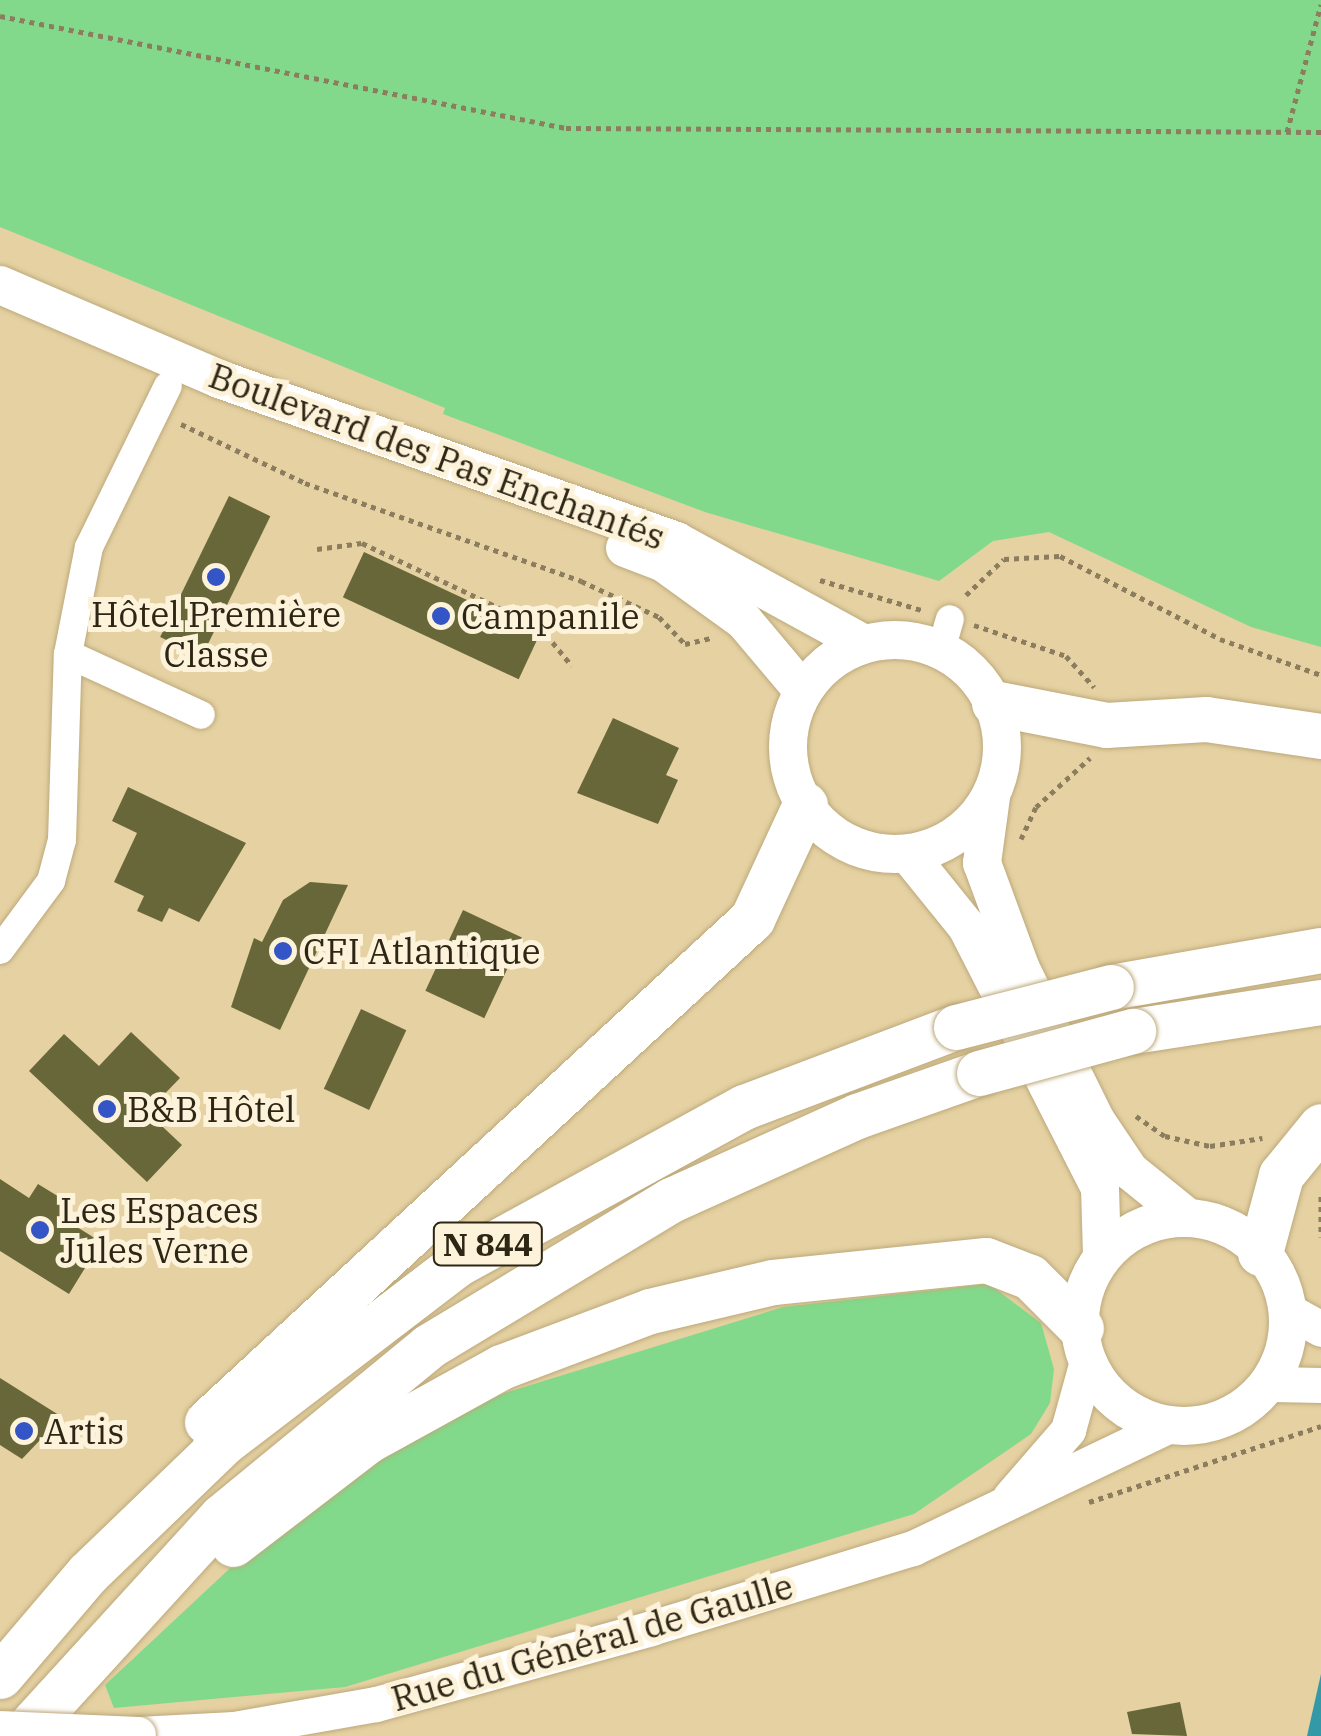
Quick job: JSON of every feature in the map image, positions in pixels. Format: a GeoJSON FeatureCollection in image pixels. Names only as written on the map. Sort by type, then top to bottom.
{"type":"FeatureCollection","features":[{"type":"Feature","properties":{"kind":"highway"},"geometry":{"type":"LineString","coordinates":[[994,704],[1106,725],[1206,719],[1321,736]]}},
{"type":"Feature","properties":{"kind":"highway"},"geometry":{"type":"LineString","coordinates":[[88,1572],[106,1522],[248,1381],[752,920],[804,805]]}},
{"type":"Feature","properties":{"kind":"highway","name":"N 844"},"geometry":{"type":"LineString","coordinates":[[0,1676],[88,1572],[330,1354],[495,1239],[744,1106],[956,1028],[1111,987],[1321,950]]}},
{"type":"Feature","properties":{"kind":"highway","name":"N 844"},"geometry":{"type":"LineString","coordinates":[[20,1736],[138,1599],[320,1431],[500,1299],[726,1174],[979,1073],[1134,1031],[1321,1002]]}},
{"type":"Feature","properties":{"kind":"highway"},"geometry":{"type":"LineString","coordinates":[[1260,1253],[1281,1175],[1321,1126]]}},
{"type":"Feature","properties":{"kind":"highway"},"geometry":{"type":"LineString","coordinates":[[138,1599],[190,1582],[367,1441],[501,1367],[650,1310],[773,1282],[986,1260],[1030,1277],[1084,1344]]}},
{"type":"Feature","properties":{"kind":"main road","name":"Boulevard des Pas Enchantés"},"geometry":{"type":"LineString","coordinates":[[0,286],[220,379],[676,541],[800,591],[864,644]]}},
{"type":"Feature","properties":{"kind":"main road","name":"Boulevard des Pas Enchantés"},"geometry":{"type":"LineString","coordinates":[[0,314],[163,397],[664,563],[744,621],[803,691]]}},
{"type":"Feature","properties":{"kind":"main road"},"geometry":{"type":"LineString","coordinates":[[991,797],[970,825],[908,854],[850,844],[804,805],[788,748],[803,691],[864,644],[946,634],[994,704],[1001,767],[991,797],[982,863],[1021,969],[1094,1119],[1130,1172],[1182,1213],[1223,1226],[1260,1253],[1287,1310],[1273,1384],[1237,1415],[1166,1427],[1112,1396],[1084,1344],[1084,1292],[1102,1255],[1136,1226],[1182,1213]]}},
{"type":"Feature","properties":{"kind":"main road"},"geometry":{"type":"LineString","coordinates":[[908,854],[967,928],[1100,1188],[1102,1255]]}},
{"type":"Feature","properties":{"kind":"street"},"geometry":{"type":"LineString","coordinates":[[0,950],[51,880],[62,840],[68,654],[89,547],[163,397]]}},
{"type":"Feature","properties":{"kind":"street"},"geometry":{"type":"LineString","coordinates":[[68,654],[201,714]]}},
{"type":"Feature","properties":{"kind":"street"},"geometry":{"type":"LineString","coordinates":[[1287,1310],[1321,1329]]}},
{"type":"Feature","properties":{"kind":"street","name":"Rue du Général de Gaulle"},"geometry":{"type":"LineString","coordinates":[[995,1512],[1068,1430],[1084,1344]]}},
{"type":"Feature","properties":{"kind":"street"},"geometry":{"type":"LineString","coordinates":[[1273,1384],[1321,1385]]}},
{"type":"Feature","properties":{"kind":"street","name":"Rue du Général de Gaulle"},"geometry":{"type":"LineString","coordinates":[[0,1728],[138,1734],[234,1729],[376,1704],[895,1554],[995,1512],[1166,1427]]}},
{"type":"Feature","properties":{"kind":"path"},"geometry":{"type":"LineString","coordinates":[[1286,132],[1321,4]]}},
{"type":"Feature","properties":{"kind":"path"},"geometry":{"type":"LineString","coordinates":[[0,16],[566,128],[1321,132]]}},
{"type":"Feature","properties":{"kind":"path"},"geometry":{"type":"LineString","coordinates":[[163,397],[305,483],[581,581],[659,617],[686,644],[744,621]]}},
{"type":"Feature","properties":{"kind":"path"},"geometry":{"type":"LineString","coordinates":[[317,549],[362,543],[540,627],[572,666]]}},
{"type":"Feature","properties":{"kind":"path"},"geometry":{"type":"LineString","coordinates":[[1106,725],[1098,693],[1066,656],[946,634],[989,570],[1042,552],[1220,639],[1321,675]]}},
{"type":"Feature","properties":{"kind":"path"},"geometry":{"type":"LineString","coordinates":[[1321,1196],[1321,1237]]}},
{"type":"Feature","properties":{"kind":"green space"},"geometry":{"type":"Polygon","coordinates":[[[0,0],[1321,0],[1321,647],[1251,627],[1049,532],[993,541],[939,581],[705,512],[443,414],[445,408],[0,227],[0,0]]]}},
{"type":"Feature","properties":{"kind":"green space"},"geometry":{"type":"Polygon","coordinates":[[[989,1284],[1041,1323],[1054,1369],[1050,1403],[1031,1434],[914,1514],[345,1687],[114,1708],[105,1685],[270,1531],[450,1410],[783,1307],[989,1284]]]}},
{"type":"Feature","properties":{"kind":"water"},"geometry":{"type":"Polygon","coordinates":[[[1321,1674],[1321,1736],[1307,1736],[1321,1674]]]}},
{"type":"Feature","properties":{"kind":"building","name":"Hôtel Première Classe"},"geometry":{"type":"Polygon","coordinates":[[[229,496],[270,516],[202,657],[160,637],[229,496]]]}},
{"type":"Feature","properties":{"kind":"building","name":"Campanile"},"geometry":{"type":"Polygon","coordinates":[[[364,552],[540,634],[519,679],[343,597],[364,552]]]}},
{"type":"Feature","properties":{"kind":"building","name":"Campanile"},"geometry":{"type":"Polygon","coordinates":[[[613,718],[679,748],[666,775],[678,780],[658,824],[577,793],[613,718]]]}},
{"type":"Feature","properties":{"kind":"building"},"geometry":{"type":"Polygon","coordinates":[[[128,787],[246,843],[199,922],[169,908],[162,922],[137,911],[144,896],[114,882],[137,833],[112,821],[128,787]]]}},
{"type":"Feature","properties":{"kind":"building","name":"CFI Atlantique"},"geometry":{"type":"Polygon","coordinates":[[[310,882],[348,885],[280,1030],[231,1007],[254,938],[262,942],[283,900],[310,882]]]}},
{"type":"Feature","properties":{"kind":"building"},"geometry":{"type":"Polygon","coordinates":[[[463,910],[522,937],[484,1018],[425,991],[463,910]]]}},
{"type":"Feature","properties":{"kind":"building"},"geometry":{"type":"Polygon","coordinates":[[[361,1009],[406,1030],[369,1110],[324,1089],[361,1009]]]}},
{"type":"Feature","properties":{"kind":"building","name":"B&B Hôtel"},"geometry":{"type":"Polygon","coordinates":[[[131,1032],[180,1078],[147,1112],[182,1145],[147,1182],[29,1071],[64,1034],[99,1066],[131,1032]]]}},
{"type":"Feature","properties":{"kind":"building","name":"Les Espaces Jules Verne"},"geometry":{"type":"Polygon","coordinates":[[[0,1179],[29,1198],[38,1184],[69,1203],[61,1217],[101,1242],[69,1294],[0,1251],[0,1179]]]}},
{"type":"Feature","properties":{"kind":"building","name":"Artis"},"geometry":{"type":"Polygon","coordinates":[[[0,1378],[62,1417],[22,1459],[0,1445],[0,1378]]]}},
{"type":"Feature","properties":{"kind":"building"},"geometry":{"type":"Polygon","coordinates":[[[1180,1702],[1187,1736],[1132,1734],[1127,1712],[1180,1702]]]}},
{"type":"Feature","properties":{"kind":"place","name":"Hôtel Première Classe"},"geometry":{"type":"Point","coordinates":[216,577]}},
{"type":"Feature","properties":{"kind":"place","name":"Campanile"},"geometry":{"type":"Point","coordinates":[441,616]}},
{"type":"Feature","properties":{"kind":"place","name":"CFI Atlantique"},"geometry":{"type":"Point","coordinates":[283,951]}},
{"type":"Feature","properties":{"kind":"place","name":"B&B Hôtel"},"geometry":{"type":"Point","coordinates":[107,1109]}},
{"type":"Feature","properties":{"kind":"place","name":"Les Espaces Jules Verne"},"geometry":{"type":"Point","coordinates":[40,1230]}},
{"type":"Feature","properties":{"kind":"place","name":"Artis"},"geometry":{"type":"Point","coordinates":[24,1431]}}]}
